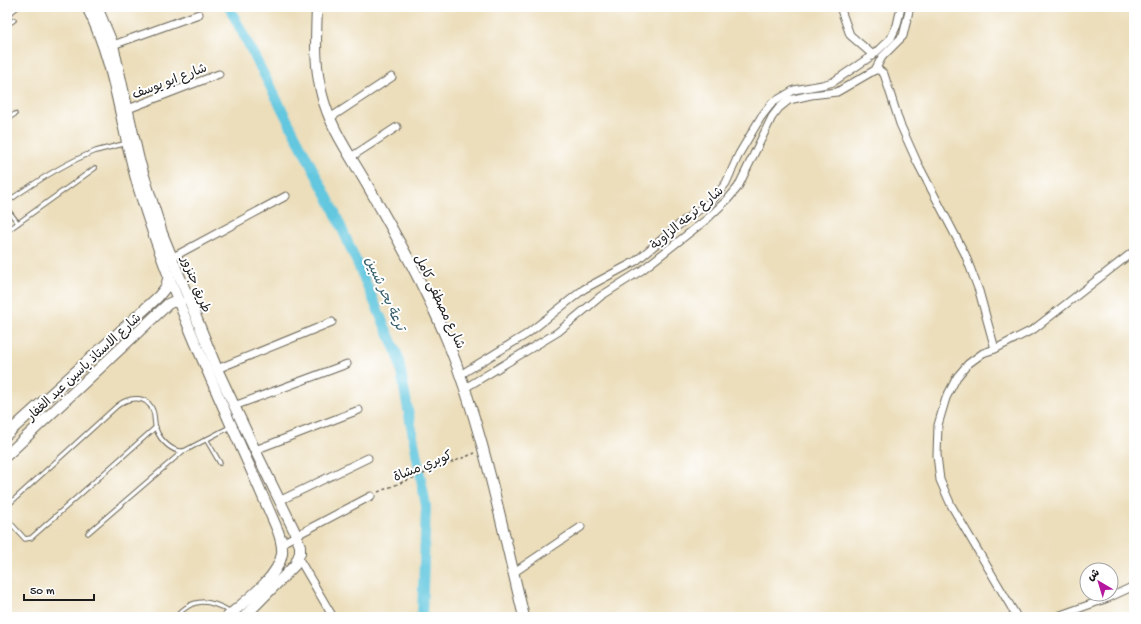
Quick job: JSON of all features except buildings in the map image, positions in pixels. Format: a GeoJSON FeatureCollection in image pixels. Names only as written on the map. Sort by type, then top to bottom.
{"type":"FeatureCollection","features":[{"type":"Feature","properties":{"kind":"main road","name":"طريق جنزور"},"geometry":{"type":"LineString","coordinates":[[87,7],[104,47],[140,196],[206,369],[276,524],[282,548]]}},
{"type":"Feature","properties":{"kind":"main road","name":"طريق جنزور"},"geometry":{"type":"LineString","coordinates":[[97,7],[113,45],[145,185],[162,234],[173,257],[234,406],[297,536],[300,553],[299,559]]}},
{"type":"Feature","properties":{"kind":"main road","name":"شارع مصطفى كامل"},"geometry":{"type":"LineString","coordinates":[[317,7],[316,64],[322,96],[330,118],[388,222],[434,313],[466,388],[524,617]]}},
{"type":"Feature","properties":{"kind":"main road","name":"شارع الاستاذ ياسين عبد الغفار"},"geometry":{"type":"LineString","coordinates":[[7,434],[158,297],[166,287],[169,275]]}},
{"type":"Feature","properties":{"kind":"main road","name":"شارع الاستاذ ياسين عبد الغفار"},"geometry":{"type":"LineString","coordinates":[[7,455],[168,304],[172,302],[180,302]]}},
{"type":"Feature","properties":{"kind":"main road"},"geometry":{"type":"LineString","coordinates":[[43,402],[53,412]]}},
{"type":"Feature","properties":{"kind":"main road"},"geometry":{"type":"LineString","coordinates":[[230,614],[267,580],[280,562],[282,548]]}},
{"type":"Feature","properties":{"kind":"main road"},"geometry":{"type":"LineString","coordinates":[[244,617],[290,571],[299,559]]}},
{"type":"Feature","properties":{"kind":"street"},"geometry":{"type":"LineString","coordinates":[[7,13],[15,7]]}},
{"type":"Feature","properties":{"kind":"street"},"geometry":{"type":"LineString","coordinates":[[840,7],[850,35],[873,56]]}},
{"type":"Feature","properties":{"kind":"street","name":"شارع ترعه الزاوية"},"geometry":{"type":"LineString","coordinates":[[460,375],[527,334],[563,304],[589,286],[636,261],[686,219],[712,201],[726,183],[739,154],[761,117],[779,97],[794,90],[822,86],[833,82],[873,56],[892,38],[901,7]]}},
{"type":"Feature","properties":{"kind":"street","name":"شارع ترعه الزاوية"},"geometry":{"type":"LineString","coordinates":[[466,388],[558,332],[596,300],[642,270],[706,219],[728,199],[738,187],[772,117],[783,104],[800,97],[837,92],[875,70],[882,57],[903,36],[910,7]]}},
{"type":"Feature","properties":{"kind":"street"},"geometry":{"type":"LineString","coordinates":[[113,45],[199,14]]}},
{"type":"Feature","properties":{"kind":"street"},"geometry":{"type":"LineString","coordinates":[[875,70],[878,70],[884,74],[900,124],[917,162],[965,254],[980,291],[995,349]]}},
{"type":"Feature","properties":{"kind":"street","name":"شارع ابو يوسف"},"geometry":{"type":"LineString","coordinates":[[128,109],[219,74]]}},
{"type":"Feature","properties":{"kind":"street"},"geometry":{"type":"LineString","coordinates":[[330,118],[392,77]]}},
{"type":"Feature","properties":{"kind":"street"},"geometry":{"type":"LineString","coordinates":[[351,157],[397,127]]}},
{"type":"Feature","properties":{"kind":"street"},"geometry":{"type":"LineString","coordinates":[[173,257],[286,196]]}},
{"type":"Feature","properties":{"kind":"street"},"geometry":{"type":"LineString","coordinates":[[1017,617],[951,505],[940,480],[937,455],[938,426],[946,398],[957,377],[968,364],[983,353],[995,349],[1034,329],[1134,251]]}},
{"type":"Feature","properties":{"kind":"street"},"geometry":{"type":"LineString","coordinates":[[218,368],[332,322]]}},
{"type":"Feature","properties":{"kind":"street"},"geometry":{"type":"LineString","coordinates":[[234,406],[347,364]]}},
{"type":"Feature","properties":{"kind":"street"},"geometry":{"type":"LineString","coordinates":[[254,450],[358,410]]}},
{"type":"Feature","properties":{"kind":"street"},"geometry":{"type":"LineString","coordinates":[[279,501],[368,458]]}},
{"type":"Feature","properties":{"kind":"street"},"geometry":{"type":"LineString","coordinates":[[282,548],[297,536],[371,496]]}},
{"type":"Feature","properties":{"kind":"street"},"geometry":{"type":"LineString","coordinates":[[513,572],[581,527]]}},
{"type":"Feature","properties":{"kind":"street"},"geometry":{"type":"LineString","coordinates":[[299,559],[333,617]]}},
{"type":"Feature","properties":{"kind":"street"},"geometry":{"type":"LineString","coordinates":[[1054,617],[1108,598],[1134,586]]}},
{"type":"Feature","properties":{"kind":"lane"},"geometry":{"type":"LineString","coordinates":[[7,26],[14,20]]}},
{"type":"Feature","properties":{"kind":"lane"},"geometry":{"type":"LineString","coordinates":[[7,119],[15,114]]}},
{"type":"Feature","properties":{"kind":"lane"},"geometry":{"type":"LineString","coordinates":[[7,202],[29,186],[70,162],[97,151],[127,143]]}},
{"type":"Feature","properties":{"kind":"lane"},"geometry":{"type":"LineString","coordinates":[[7,231],[95,168]]}},
{"type":"Feature","properties":{"kind":"lane"},"geometry":{"type":"LineString","coordinates":[[7,209],[18,223]]}},
{"type":"Feature","properties":{"kind":"lane"},"geometry":{"type":"LineString","coordinates":[[7,506],[121,402],[133,398],[144,400],[152,409],[156,427],[161,438],[171,447],[182,451]]}},
{"type":"Feature","properties":{"kind":"lane"},"geometry":{"type":"LineString","coordinates":[[88,533],[182,451],[231,426]]}},
{"type":"Feature","properties":{"kind":"lane"},"geometry":{"type":"LineString","coordinates":[[7,519],[25,539],[31,538],[156,427]]}},
{"type":"Feature","properties":{"kind":"lane"},"geometry":{"type":"LineString","coordinates":[[206,439],[220,463]]}},
{"type":"Feature","properties":{"kind":"lane"},"geometry":{"type":"LineString","coordinates":[[176,617],[182,610],[191,604],[201,602],[221,606],[230,614]]}},
{"type":"Feature","properties":{"kind":"path","name":"كوبري مشاة"},"geometry":{"type":"LineString","coordinates":[[384,490],[466,457]]}},
{"type":"Feature","properties":{"kind":"waterway","name":"ترعة بحر شبين"},"geometry":{"type":"LineString","coordinates":[[229,7],[332,206],[398,356],[426,506],[422,617]]}}]}
